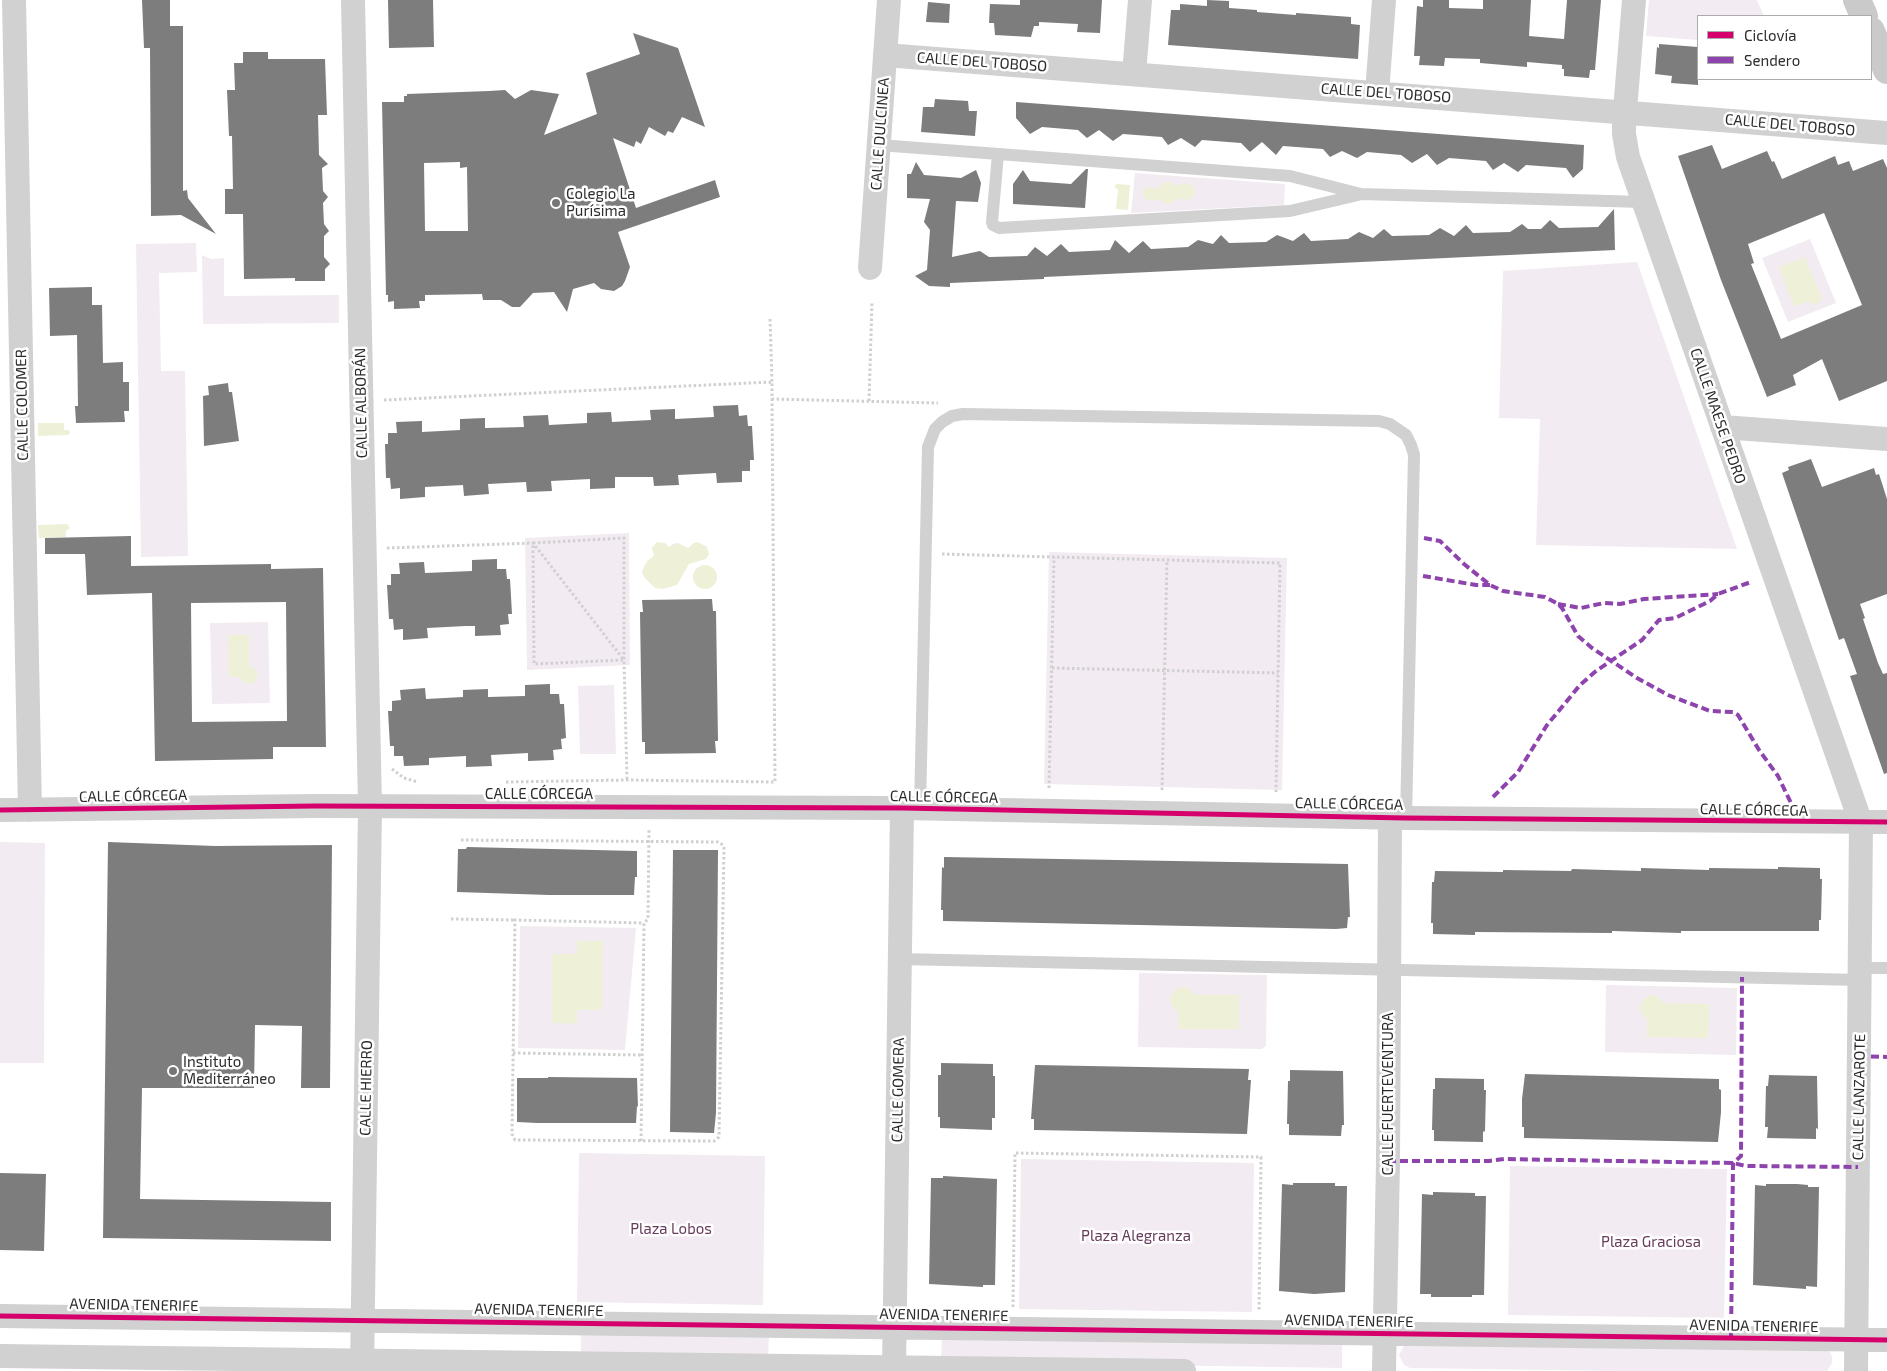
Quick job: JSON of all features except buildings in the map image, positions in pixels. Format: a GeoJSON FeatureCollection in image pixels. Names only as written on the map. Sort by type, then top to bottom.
{"type":"FeatureCollection","features":[{"type":"Feature","properties":{"kind":"main road"},"geometry":{"type":"LineString","coordinates":[[1857,0],[1864,15]]}},
{"type":"Feature","properties":{"kind":"main road"},"geometry":{"type":"LineString","coordinates":[[1872,33],[1887,70]]}},
{"type":"Feature","properties":{"kind":"street","name":"CALLE COLOMER"},"geometry":{"type":"LineString","coordinates":[[14,0],[30,810]]}},
{"type":"Feature","properties":{"kind":"street","name":"CALLE ALBORÁN"},"geometry":{"type":"LineString","coordinates":[[353,0],[370,806]]}},
{"type":"Feature","properties":{"kind":"street","name":"CALLE DULCINEA"},"geometry":{"type":"LineString","coordinates":[[870,268],[889,0]]}},
{"type":"Feature","properties":{"kind":"street"},"geometry":{"type":"LineString","coordinates":[[1134,74],[1140,0]]}},
{"type":"Feature","properties":{"kind":"street"},"geometry":{"type":"LineString","coordinates":[[1377,93],[1384,0]]}},
{"type":"Feature","properties":{"kind":"street","name":"CALLE MAESE PEDRO"},"geometry":{"type":"LineString","coordinates":[[1634,0],[1625,111],[1624,134],[1626,146],[1643,202],[1861,823]]}},
{"type":"Feature","properties":{"kind":"street","name":"CALLE DEL TOBOSO"},"geometry":{"type":"LineString","coordinates":[[885,55],[1625,111],[1887,133]]}},
{"type":"Feature","properties":{"kind":"street"},"geometry":{"type":"LineString","coordinates":[[1722,427],[1887,439]]}},
{"type":"Feature","properties":{"kind":"street","name":"CALLE CÓRCEGA"},"geometry":{"type":"LineString","coordinates":[[0,810],[370,806],[911,809],[1398,818],[1887,822]]}},
{"type":"Feature","properties":{"kind":"street","name":"CALLE HIERRO"},"geometry":{"type":"LineString","coordinates":[[362,1366],[370,806]]}},
{"type":"Feature","properties":{"kind":"street","name":"CALLE GOMERA"},"geometry":{"type":"LineString","coordinates":[[894,1369],[900,959],[911,809]]}},
{"type":"Feature","properties":{"kind":"street","name":"CALLE FUERTEVENTURA"},"geometry":{"type":"LineString","coordinates":[[1384,1371],[1389,969],[1398,818]]}},
{"type":"Feature","properties":{"kind":"street","name":"CALLE LANZAROTE"},"geometry":{"type":"LineString","coordinates":[[1856,1371],[1861,823]]}},
{"type":"Feature","properties":{"kind":"street","name":"AVENIDA TENERIFE"},"geometry":{"type":"LineString","coordinates":[[0,1316],[1887,1340]]}},
{"type":"Feature","properties":{"kind":"street"},"geometry":{"type":"LineString","coordinates":[[0,1356],[362,1366],[1184,1371]]}},
{"type":"Feature","properties":{"kind":"lane"},"geometry":{"type":"LineString","coordinates":[[879,145],[1290,176],[1361,194],[1643,202]]}},
{"type":"Feature","properties":{"kind":"lane"},"geometry":{"type":"LineString","coordinates":[[998,154],[992,222],[993,225],[999,228],[1290,211],[1361,194]]}},
{"type":"Feature","properties":{"kind":"lane"},"geometry":{"type":"LineString","coordinates":[[911,809],[928,448],[935,429],[942,422],[952,416],[963,414],[1380,421],[1390,424],[1406,435],[1414,455],[1398,818]]}},
{"type":"Feature","properties":{"kind":"lane"},"geometry":{"type":"LineString","coordinates":[[900,959],[1389,969],[1860,974],[1887,968]]}},
{"type":"Feature","properties":{"kind":"path"},"geometry":{"type":"LineString","coordinates":[[869,401],[872,302]]}},
{"type":"Feature","properties":{"kind":"path"},"geometry":{"type":"LineString","coordinates":[[499,782],[627,780],[775,782],[770,319]]}},
{"type":"Feature","properties":{"kind":"path"},"geometry":{"type":"LineString","coordinates":[[377,400],[772,382]]}},
{"type":"Feature","properties":{"kind":"path"},"geometry":{"type":"LineString","coordinates":[[772,399],[946,403]]}},
{"type":"Feature","properties":{"kind":"path"},"geometry":{"type":"LineString","coordinates":[[379,548],[624,538],[624,660],[627,780]]}},
{"type":"Feature","properties":{"kind":"path"},"geometry":{"type":"LineString","coordinates":[[533,542],[534,664],[624,660]]}},
{"type":"Feature","properties":{"kind":"path"},"geometry":{"type":"LineString","coordinates":[[533,542],[624,660]]}},
{"type":"Feature","properties":{"kind":"path"},"geometry":{"type":"LineString","coordinates":[[938,554],[1280,563],[1276,793],[1267,793]]}},
{"type":"Feature","properties":{"kind":"path"},"geometry":{"type":"LineString","coordinates":[[1049,788],[1054,557]]}},
{"type":"Feature","properties":{"kind":"path"},"geometry":{"type":"LineString","coordinates":[[1162,791],[1167,560]]}},
{"type":"Feature","properties":{"kind":"path"},"geometry":{"type":"LineString","coordinates":[[1052,668],[1278,673]]}},
{"type":"Feature","properties":{"kind":"path"},"geometry":{"type":"LineString","coordinates":[[388,764],[404,778],[421,782]]}},
{"type":"Feature","properties":{"kind":"path"},"geometry":{"type":"LineString","coordinates":[[1039,788],[1058,788]]}},
{"type":"Feature","properties":{"kind":"path"},"geometry":{"type":"LineString","coordinates":[[1152,790],[1171,791]]}},
{"type":"Feature","properties":{"kind":"path"},"geometry":{"type":"LineString","coordinates":[[641,1141],[644,923],[648,919],[649,825]]}},
{"type":"Feature","properties":{"kind":"path"},"geometry":{"type":"LineString","coordinates":[[461,840],[718,842],[723,845],[721,1134],[717,1140],[515,1140],[512,1134],[515,920]]}},
{"type":"Feature","properties":{"kind":"path"},"geometry":{"type":"LineString","coordinates":[[451,919],[644,923]]}},
{"type":"Feature","properties":{"kind":"path"},"geometry":{"type":"LineString","coordinates":[[513,1053],[642,1055]]}},
{"type":"Feature","properties":{"kind":"path"},"geometry":{"type":"LineString","coordinates":[[1013,1311],[1015,1153],[1261,1157],[1259,1315]]}},
{"type":"Feature","properties":{"kind":"green space"},"geometry":{"type":"Polygon","coordinates":[[[1649,0],[1757,0],[1764,15],[1697,15],[1697,40],[1646,36],[1649,0]]]}},
{"type":"Feature","properties":{"kind":"green space"},"geometry":{"type":"Polygon","coordinates":[[[1135,173],[1285,184],[1284,205],[1131,213],[1135,173]]]}},
{"type":"Feature","properties":{"kind":"green space"},"geometry":{"type":"Polygon","coordinates":[[[1810,239],[1836,303],[1788,322],[1762,258],[1810,239]]]}},
{"type":"Feature","properties":{"kind":"green space"},"geometry":{"type":"Polygon","coordinates":[[[196,243],[197,272],[159,273],[161,371],[185,371],[188,556],[141,557],[136,244],[196,243]]]}},
{"type":"Feature","properties":{"kind":"green space"},"geometry":{"type":"Polygon","coordinates":[[[202,255],[211,259],[224,258],[224,296],[339,295],[339,323],[203,324],[202,255]]]}},
{"type":"Feature","properties":{"kind":"green space"},"geometry":{"type":"Polygon","coordinates":[[[1637,262],[1737,549],[1536,545],[1540,419],[1499,418],[1503,271],[1637,262]]]}},
{"type":"Feature","properties":{"kind":"green space"},"geometry":{"type":"Polygon","coordinates":[[[629,533],[630,665],[527,670],[525,538],[629,533]]]}},
{"type":"Feature","properties":{"kind":"green space"},"geometry":{"type":"Polygon","coordinates":[[[1049,552],[1287,558],[1282,790],[1044,784],[1049,552]]]}},
{"type":"Feature","properties":{"kind":"green space"},"geometry":{"type":"Polygon","coordinates":[[[268,622],[270,703],[212,704],[210,623],[268,622]]]}},
{"type":"Feature","properties":{"kind":"green space"},"geometry":{"type":"Polygon","coordinates":[[[614,685],[616,754],[580,754],[578,686],[614,685]]]}},
{"type":"Feature","properties":{"kind":"green space"},"geometry":{"type":"Polygon","coordinates":[[[0,842],[45,843],[44,1063],[0,1063],[0,842]]]}},
{"type":"Feature","properties":{"kind":"green space"},"geometry":{"type":"Polygon","coordinates":[[[520,926],[636,928],[625,1050],[518,1048],[520,926]]]}},
{"type":"Feature","properties":{"kind":"green space"},"geometry":{"type":"Polygon","coordinates":[[[1139,973],[1267,975],[1266,1046],[1262,1049],[1138,1047],[1139,973]]]}},
{"type":"Feature","properties":{"kind":"green space"},"geometry":{"type":"Polygon","coordinates":[[[1606,985],[1737,988],[1736,1055],[1605,1052],[1606,985]]]}},
{"type":"Feature","properties":{"kind":"green space","name":"Plaza Lobos"},"geometry":{"type":"Polygon","coordinates":[[[579,1153],[765,1156],[763,1305],[577,1302],[579,1153]]]}},
{"type":"Feature","properties":{"kind":"green space","name":"Plaza Alegranza"},"geometry":{"type":"Polygon","coordinates":[[[1021,1159],[1254,1163],[1252,1312],[1019,1309],[1021,1159]]]}},
{"type":"Feature","properties":{"kind":"green space","name":"Plaza Graciosa"},"geometry":{"type":"Polygon","coordinates":[[[1510,1166],[1727,1169],[1724,1318],[1508,1315],[1510,1166]]]}},
{"type":"Feature","properties":{"kind":"green space"},"geometry":{"type":"Polygon","coordinates":[[[581,1331],[769,1334],[768,1358],[581,1356],[581,1331]]]}},
{"type":"Feature","properties":{"kind":"green space"},"geometry":{"type":"Polygon","coordinates":[[[942,1335],[1342,1339],[1342,1368],[941,1362],[942,1335]]]}},
{"type":"Feature","properties":{"kind":"green space"},"geometry":{"type":"Polygon","coordinates":[[[1405,1344],[1825,1348],[1830,1352],[1832,1363],[1827,1371],[1410,1368],[1404,1365],[1399,1355],[1405,1344]]]}},
{"type":"Feature","properties":{"kind":"shaded area"},"geometry":{"type":"Polygon","coordinates":[[[1166,182],[1171,182],[1178,186],[1184,183],[1189,184],[1194,187],[1195,194],[1189,200],[1178,198],[1169,204],[1163,203],[1159,199],[1151,201],[1145,199],[1143,193],[1145,188],[1155,189],[1166,182]]]}},
{"type":"Feature","properties":{"kind":"shaded area"},"geometry":{"type":"Polygon","coordinates":[[[1117,184],[1130,185],[1128,210],[1116,209],[1118,190],[1114,186],[1117,184]]]}},
{"type":"Feature","properties":{"kind":"shaded area"},"geometry":{"type":"Polygon","coordinates":[[[1805,257],[1818,290],[1821,292],[1822,299],[1816,305],[1808,301],[1794,307],[1779,267],[1805,257]]]}},
{"type":"Feature","properties":{"kind":"shaded area"},"geometry":{"type":"Polygon","coordinates":[[[38,423],[64,423],[64,430],[68,430],[70,433],[68,435],[38,436],[38,423]]]}},
{"type":"Feature","properties":{"kind":"shaded area"},"geometry":{"type":"Polygon","coordinates":[[[67,524],[70,528],[66,531],[66,537],[39,538],[38,525],[67,524]]]}},
{"type":"Feature","properties":{"kind":"shaded area"},"geometry":{"type":"Polygon","coordinates":[[[657,542],[665,543],[669,547],[678,543],[688,548],[698,542],[707,547],[709,554],[706,559],[689,564],[677,585],[663,589],[655,588],[644,577],[642,571],[647,561],[654,556],[652,548],[657,542]]]}},
{"type":"Feature","properties":{"kind":"shaded area"},"geometry":{"type":"Polygon","coordinates":[[[700,565],[710,565],[717,572],[717,582],[710,589],[700,589],[693,582],[693,572],[700,565]]]}},
{"type":"Feature","properties":{"kind":"shaded area"},"geometry":{"type":"Polygon","coordinates":[[[228,635],[249,635],[249,667],[254,668],[258,674],[254,683],[244,683],[240,677],[229,677],[228,635]]]}},
{"type":"Feature","properties":{"kind":"shaded area"},"geometry":{"type":"Polygon","coordinates":[[[577,941],[603,941],[602,1010],[577,1010],[577,1024],[552,1023],[552,954],[577,954],[577,941]]]}},
{"type":"Feature","properties":{"kind":"shaded area"},"geometry":{"type":"Polygon","coordinates":[[[1182,987],[1188,988],[1195,995],[1239,995],[1239,1029],[1178,1029],[1178,1012],[1173,1008],[1170,999],[1174,991],[1182,987]]]}},
{"type":"Feature","properties":{"kind":"shaded area"},"geometry":{"type":"Polygon","coordinates":[[[1651,995],[1657,996],[1664,1003],[1709,1004],[1708,1038],[1647,1037],[1647,1019],[1641,1013],[1640,1007],[1643,999],[1651,995]]]}},
{"type":"Feature","properties":{"kind":"marked path"},"geometry":{"type":"LineString","coordinates":[[1424,538],[1440,541],[1490,585],[1503,591],[1545,597],[1558,604],[1578,636],[1592,648],[1637,678],[1668,695],[1710,711],[1733,712],[1738,715],[1759,750],[1778,776],[1791,803]]}},
{"type":"Feature","properties":{"kind":"marked path"},"geometry":{"type":"LineString","coordinates":[[1423,576],[1476,585],[1490,585]]}},
{"type":"Feature","properties":{"kind":"marked path"},"geometry":{"type":"LineString","coordinates":[[1493,797],[1518,772],[1547,725],[1580,685],[1596,671],[1642,640],[1659,620],[1675,618],[1710,601],[1718,594],[1751,582]]}},
{"type":"Feature","properties":{"kind":"marked path"},"geometry":{"type":"LineString","coordinates":[[1558,604],[1581,608],[1604,603],[1620,604],[1644,599],[1718,594]]}},
{"type":"Feature","properties":{"kind":"marked path"},"geometry":{"type":"LineString","coordinates":[[1731,1338],[1733,1163],[1741,1156],[1742,977]]}},
{"type":"Feature","properties":{"kind":"marked path"},"geometry":{"type":"LineString","coordinates":[[1859,1056],[1887,1057]]}},
{"type":"Feature","properties":{"kind":"marked path"},"geometry":{"type":"LineString","coordinates":[[1388,1161],[1489,1161],[1504,1159],[1733,1163],[1746,1166],[1858,1167]]}},
{"type":"Feature","properties":{"kind":"cycle path"},"geometry":{"type":"LineString","coordinates":[[0,810],[315,806],[902,808],[1406,818],[1887,822]]}},
{"type":"Feature","properties":{"kind":"cycle path"},"geometry":{"type":"LineString","coordinates":[[0,1316],[1887,1340]]}},
{"type":"Feature","properties":{"kind":"place","name":"Colegio La Purísima"},"geometry":{"type":"Point","coordinates":[556,203]}},
{"type":"Feature","properties":{"kind":"place","name":"Instituto Mediterráneo"},"geometry":{"type":"Point","coordinates":[173,1071]}}]}
